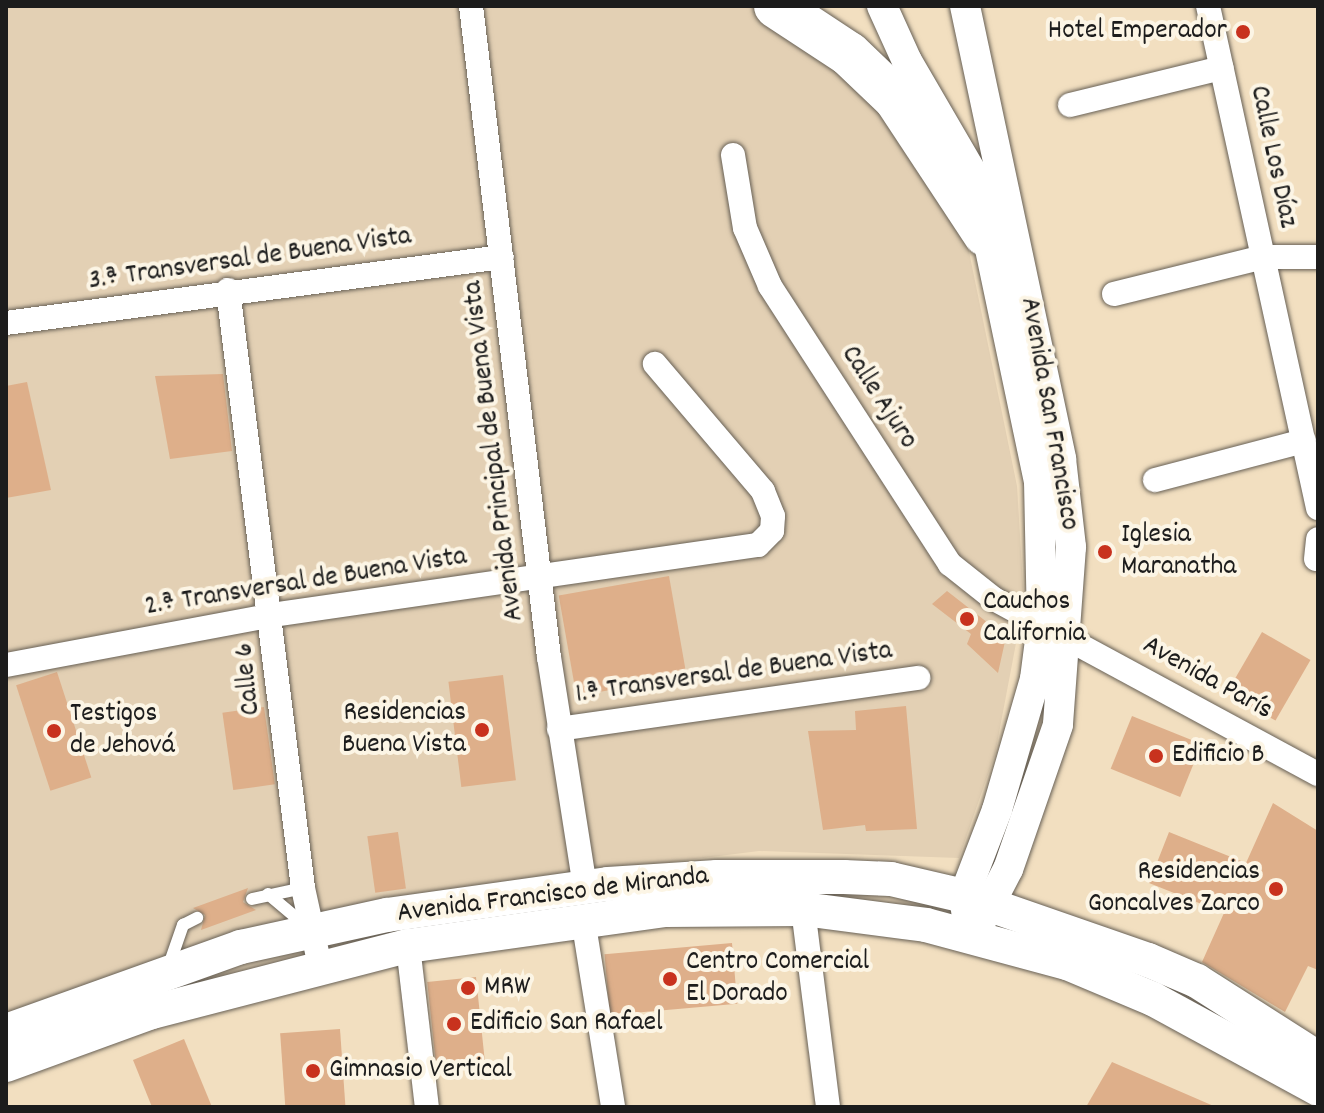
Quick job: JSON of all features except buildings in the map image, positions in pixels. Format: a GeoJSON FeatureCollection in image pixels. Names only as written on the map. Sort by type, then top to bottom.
{"type":"FeatureCollection","features":[{"type":"Feature","properties":{"kind":"highway"},"geometry":{"type":"LineString","coordinates":[[776,6],[849,54],[896,99],[985,234]]}},
{"type":"Feature","properties":{"kind":"main road","name":"Avenida Francisco de Miranda"},"geometry":{"type":"LineString","coordinates":[[6,1065],[152,1012],[320,966],[584,903],[717,877],[891,879],[979,900],[1197,981],[1318,1058]]}},
{"type":"Feature","properties":{"kind":"main road","name":"Avenida Francisco de Miranda"},"geometry":{"type":"LineString","coordinates":[[6,1031],[168,970],[311,931],[584,903],[665,910],[803,909],[926,925],[1067,963],[1153,999],[1318,1089]]}},
{"type":"Feature","properties":{"kind":"street","name":"Avenida Principal de Buena Vista"},"geometry":{"type":"LineString","coordinates":[[471,6],[539,576],[613,1107]]}},
{"type":"Feature","properties":{"kind":"street","name":"Avenida San Francisco"},"geometry":{"type":"LineString","coordinates":[[882,6],[924,93],[970,168],[1039,481],[1055,631],[1058,725],[979,900],[970,938]]}},
{"type":"Feature","properties":{"kind":"street","name":"Avenida San Francisco"},"geometry":{"type":"LineString","coordinates":[[965,6],[1061,459],[1071,547],[1055,631]]}},
{"type":"Feature","properties":{"kind":"street","name":"Calle Los Díaz"},"geometry":{"type":"LineString","coordinates":[[1208,6],[1318,508]]}},
{"type":"Feature","properties":{"kind":"street"},"geometry":{"type":"LineString","coordinates":[[1070,105],[1222,68]]}},
{"type":"Feature","properties":{"kind":"street","name":"Calle Ajuro"},"geometry":{"type":"LineString","coordinates":[[733,155],[745,228],[770,286],[950,564],[994,599],[1055,631]]}},
{"type":"Feature","properties":{"kind":"street","name":"3.ª Transversal de Buena Vista"},"geometry":{"type":"LineString","coordinates":[[6,323],[228,290],[502,257]]}},
{"type":"Feature","properties":{"kind":"street"},"geometry":{"type":"LineString","coordinates":[[1114,294],[1263,257],[1318,257]]}},
{"type":"Feature","properties":{"kind":"street","name":"Calle 6"},"geometry":{"type":"LineString","coordinates":[[228,290],[272,615],[303,888],[320,966]]}},
{"type":"Feature","properties":{"kind":"street","name":"2.ª Transversal de Buena Vista"},"geometry":{"type":"LineString","coordinates":[[6,665],[272,615],[758,545],[772,531],[773,516],[763,491],[655,364]]}},
{"type":"Feature","properties":{"kind":"street"},"geometry":{"type":"LineString","coordinates":[[1155,480],[1304,441]]}},
{"type":"Feature","properties":{"kind":"street","name":"Avenida París"},"geometry":{"type":"LineString","coordinates":[[1055,631],[1318,774]]}},
{"type":"Feature","properties":{"kind":"street","name":"1.ª Transversal de Buena Vista"},"geometry":{"type":"LineString","coordinates":[[559,729],[918,678]]}},
{"type":"Feature","properties":{"kind":"street"},"geometry":{"type":"LineString","coordinates":[[803,909],[828,1107]]}},
{"type":"Feature","properties":{"kind":"street"},"geometry":{"type":"LineString","coordinates":[[408,946],[427,1107]]}},
{"type":"Feature","properties":{"kind":"lane"},"geometry":{"type":"LineString","coordinates":[[252,899],[303,888]]}},
{"type":"Feature","properties":{"kind":"lane"},"geometry":{"type":"LineString","coordinates":[[268,894],[311,931]]}},
{"type":"Feature","properties":{"kind":"lane"},"geometry":{"type":"LineString","coordinates":[[168,970],[183,925],[197,918]]}},
{"type":"Feature","properties":{"kind":"shaded area"},"geometry":{"type":"Polygon","coordinates":[[[6,6],[760,6],[869,92],[965,232],[1017,486],[1024,601],[995,754],[959,858],[759,851],[535,879],[6,1028],[6,6]]]}},
{"type":"Feature","properties":{"kind":"place","name":"Hotel Emperador"},"geometry":{"type":"Point","coordinates":[1243,32]}},
{"type":"Feature","properties":{"kind":"place","name":"Iglesia Maranatha"},"geometry":{"type":"Point","coordinates":[1105,552]}},
{"type":"Feature","properties":{"kind":"place","name":"Cauchos California"},"geometry":{"type":"Point","coordinates":[967,619]}},
{"type":"Feature","properties":{"kind":"place","name":"Residencias Buena Vista"},"geometry":{"type":"Point","coordinates":[482,730]}},
{"type":"Feature","properties":{"kind":"place","name":"Testigos de Jehová"},"geometry":{"type":"Point","coordinates":[54,731]}},
{"type":"Feature","properties":{"kind":"place","name":"Edificio B"},"geometry":{"type":"Point","coordinates":[1156,756]}},
{"type":"Feature","properties":{"kind":"place","name":"Residencias Goncalves Zarco"},"geometry":{"type":"Point","coordinates":[1276,889]}},
{"type":"Feature","properties":{"kind":"place","name":"Centro Comercial El Dorado"},"geometry":{"type":"Point","coordinates":[670,979]}},
{"type":"Feature","properties":{"kind":"place","name":"MRW"},"geometry":{"type":"Point","coordinates":[468,988]}},
{"type":"Feature","properties":{"kind":"place","name":"Edificio San Rafael"},"geometry":{"type":"Point","coordinates":[454,1024]}},
{"type":"Feature","properties":{"kind":"place","name":"Gimnasio Vertical"},"geometry":{"type":"Point","coordinates":[313,1071]}}]}
